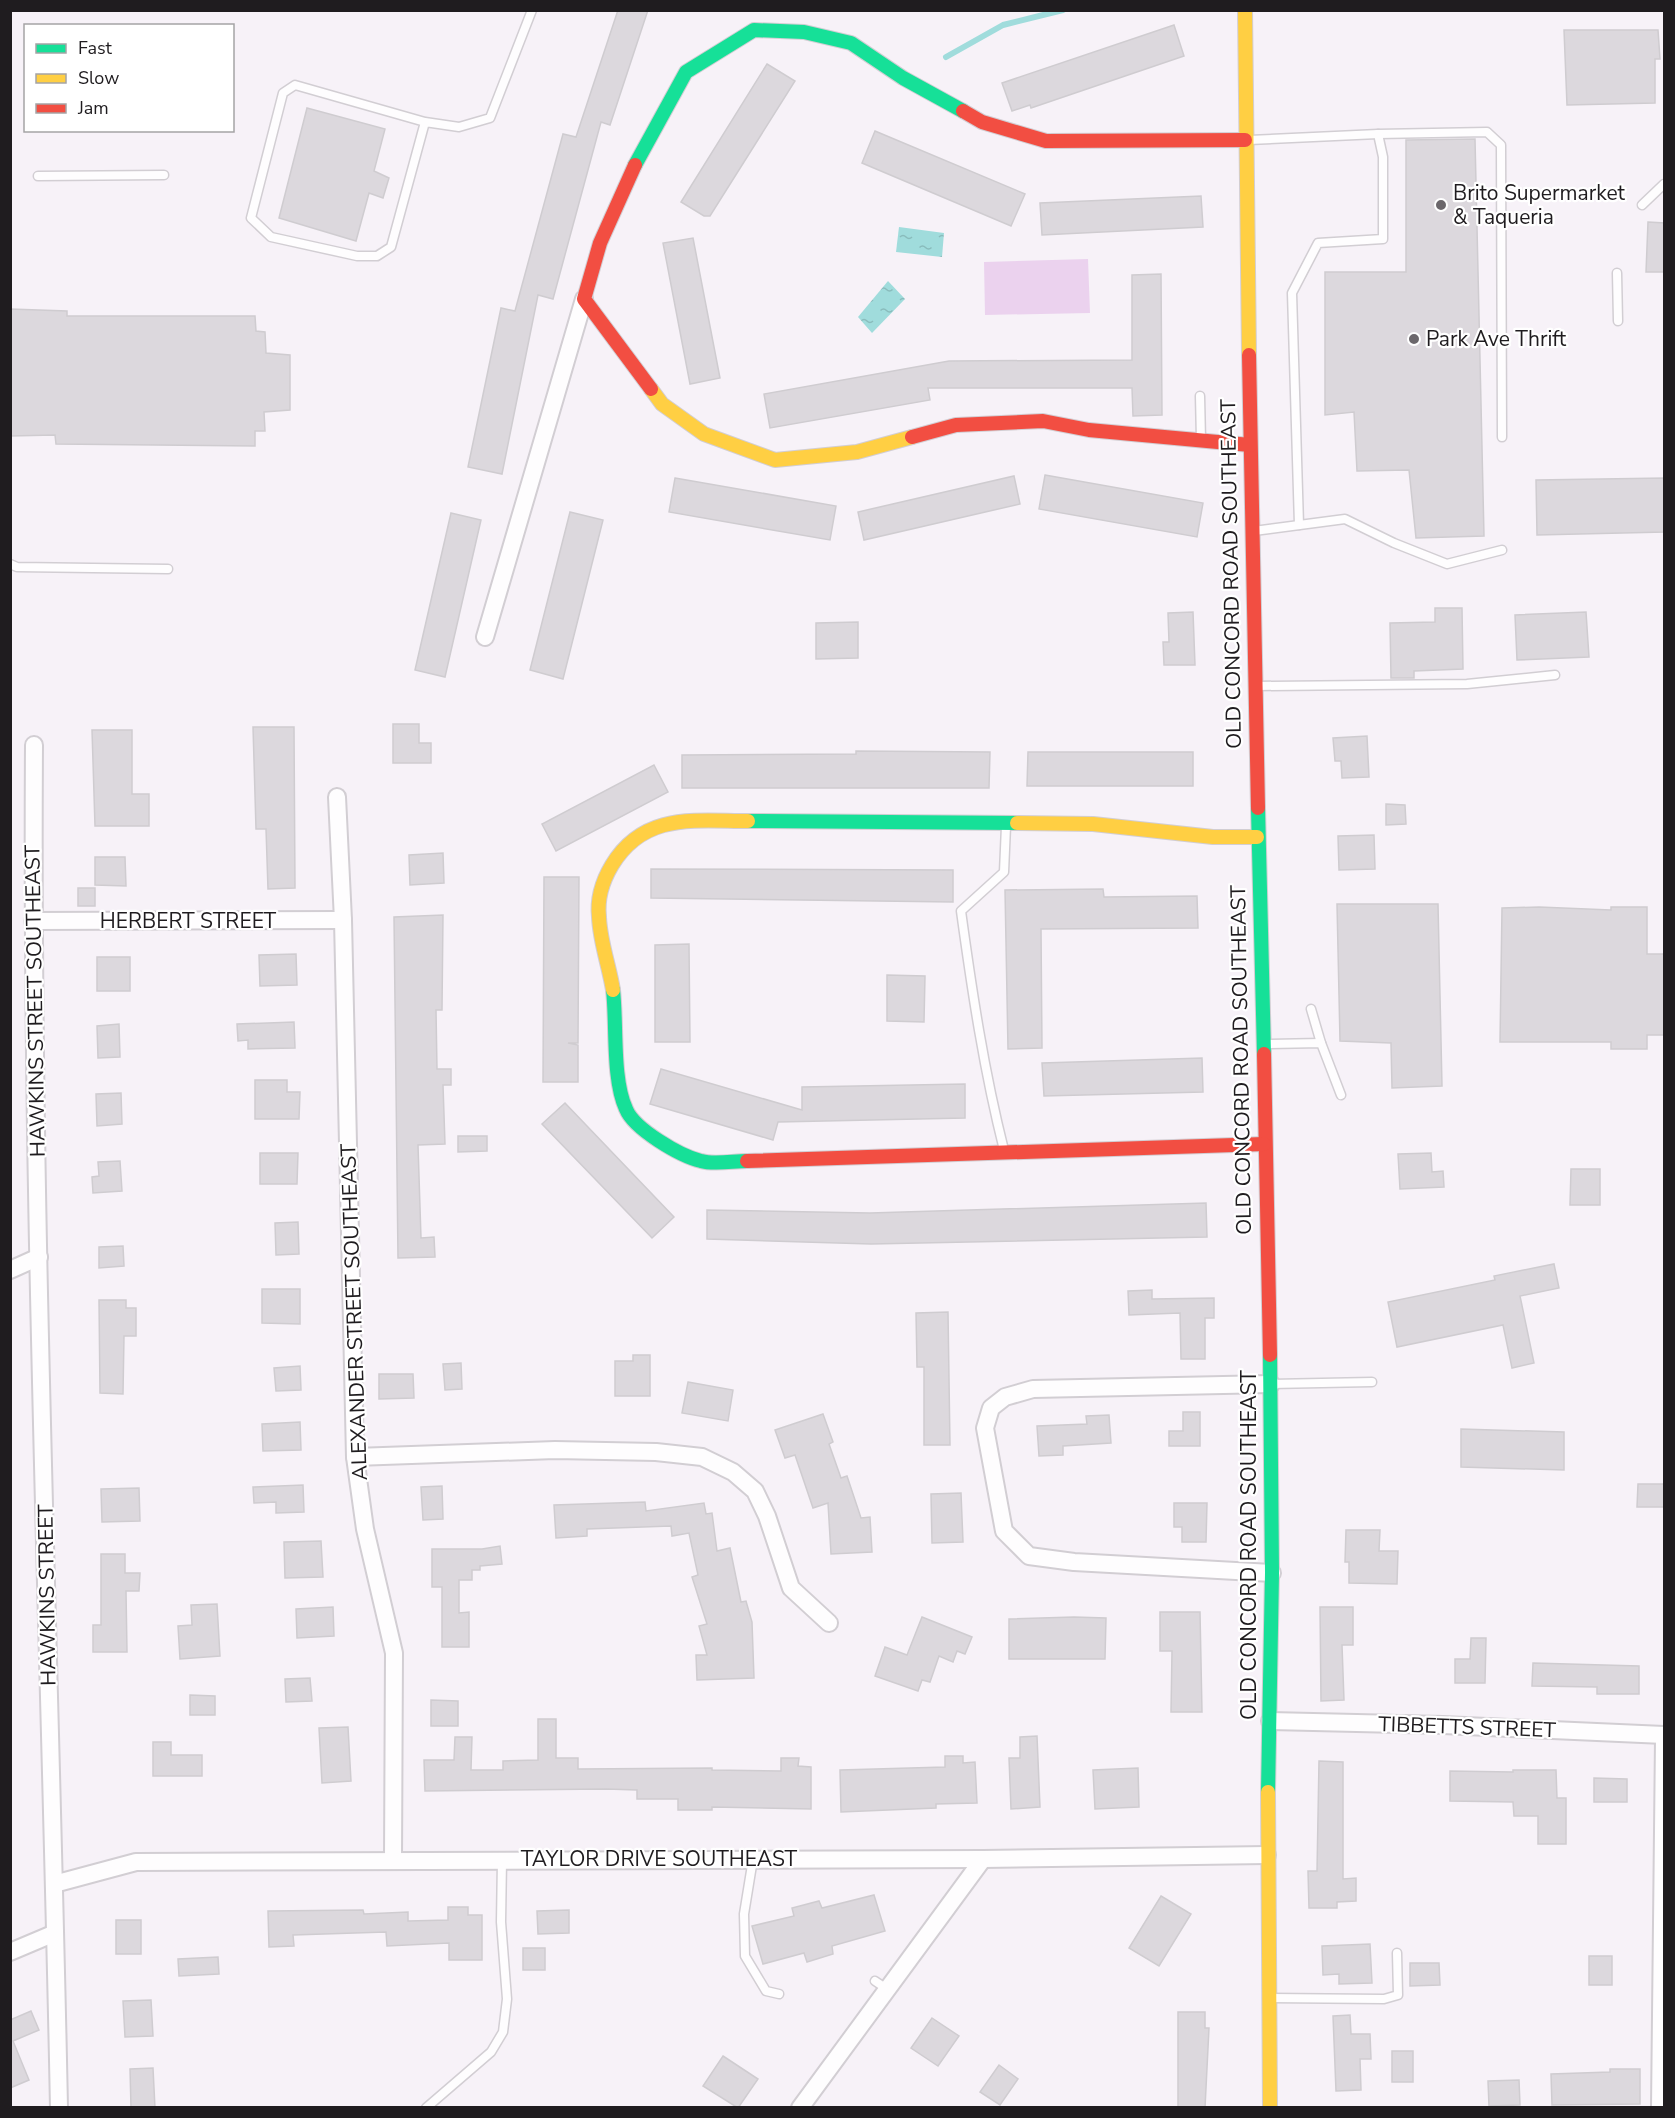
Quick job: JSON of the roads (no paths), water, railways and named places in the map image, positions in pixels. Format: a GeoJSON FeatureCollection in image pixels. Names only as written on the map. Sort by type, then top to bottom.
{"type":"FeatureCollection","features":[{"type":"Feature","properties":{"kind":"street","name":"OLD CONCORD ROAD SOUTHEAST"},"geometry":{"type":"LineString","coordinates":[[1245,10],[1251,531],[1271,1384],[1272,1573],[1267,1855],[1270,2108]]}},
{"type":"Feature","properties":{"kind":"street"},"geometry":{"type":"LineString","coordinates":[[485,637],[600,243],[631,172],[686,72],[754,30],[804,32],[851,43],[903,78],[982,122],[1046,141],[1245,140]]}},
{"type":"Feature","properties":{"kind":"street"},"geometry":{"type":"LineString","coordinates":[[584,299],[662,404],[704,434],[775,460],[857,452],[956,425],[1043,421],[1089,430],[1250,445]]}},
{"type":"Feature","properties":{"kind":"street","name":"HAWKINS STREET SOUTHEAST"},"geometry":{"type":"LineString","coordinates":[[34,745],[33,921],[39,1257]]}},
{"type":"Feature","properties":{"kind":"street","name":"ALEXANDER STREET SOUTHEAST"},"geometry":{"type":"LineString","coordinates":[[337,797],[343,920],[355,1457],[365,1529],[394,1653],[393,1860]]}},
{"type":"Feature","properties":{"kind":"street"},"geometry":{"type":"LineString","coordinates":[[1257,837],[1213,837],[1094,824],[693,821],[654,826],[630,841],[613,861],[604,882],[599,928],[612,979],[626,1111],[643,1128],[680,1153],[702,1162],[1005,1150],[1264,1144]]}},
{"type":"Feature","properties":{"kind":"street","name":"HERBERT STREET"},"geometry":{"type":"LineString","coordinates":[[33,921],[343,920]]}},
{"type":"Feature","properties":{"kind":"street"},"geometry":{"type":"LineString","coordinates":[[10,1270],[39,1257]]}},
{"type":"Feature","properties":{"kind":"street","name":"HAWKINS STREET"},"geometry":{"type":"LineString","coordinates":[[39,1257],[59,2108]]}},
{"type":"Feature","properties":{"kind":"street"},"geometry":{"type":"LineString","coordinates":[[1271,1384],[1033,1389],[1005,1397],[991,1408],[985,1428],[1004,1531],[1029,1556],[1074,1562],[1272,1573]]}},
{"type":"Feature","properties":{"kind":"street"},"geometry":{"type":"LineString","coordinates":[[355,1457],[555,1450],[656,1452],[702,1457],[733,1472],[755,1491],[767,1516],[791,1588],[829,1623]]}},
{"type":"Feature","properties":{"kind":"street","name":"TIBBETTS STREET"},"geometry":{"type":"LineString","coordinates":[[1270,1721],[1443,1725],[1665,1737]]}},
{"type":"Feature","properties":{"kind":"street"},"geometry":{"type":"LineString","coordinates":[[1660,2108],[1665,1737]]}},
{"type":"Feature","properties":{"kind":"street","name":"TAYLOR DRIVE SOUTHEAST"},"geometry":{"type":"LineString","coordinates":[[54,1884],[136,1862],[983,1859],[1267,1855]]}},
{"type":"Feature","properties":{"kind":"street"},"geometry":{"type":"LineString","coordinates":[[800,2108],[881,1985],[983,1859]]}},
{"type":"Feature","properties":{"kind":"street"},"geometry":{"type":"LineString","coordinates":[[10,1952],[55,1933]]}},
{"type":"Feature","properties":{"kind":"lane"},"geometry":{"type":"LineString","coordinates":[[425,122],[391,247],[377,256],[357,256],[271,237],[251,218],[284,93],[296,85],[425,122],[459,127],[490,118],[532,10]]}},
{"type":"Feature","properties":{"kind":"lane"},"geometry":{"type":"LineString","coordinates":[[1245,140],[1487,132],[1501,145],[1502,437]]}},
{"type":"Feature","properties":{"kind":"lane"},"geometry":{"type":"LineString","coordinates":[[1299,525],[1292,293],[1318,243],[1383,239],[1383,157],[1378,134]]}},
{"type":"Feature","properties":{"kind":"lane"},"geometry":{"type":"LineString","coordinates":[[38,176],[164,175]]}},
{"type":"Feature","properties":{"kind":"lane"},"geometry":{"type":"LineString","coordinates":[[1642,205],[1665,184]]}},
{"type":"Feature","properties":{"kind":"lane"},"geometry":{"type":"LineString","coordinates":[[1617,273],[1618,321]]}},
{"type":"Feature","properties":{"kind":"lane"},"geometry":{"type":"LineString","coordinates":[[1200,396],[1201,441]]}},
{"type":"Feature","properties":{"kind":"lane"},"geometry":{"type":"LineString","coordinates":[[1251,531],[1345,519],[1394,543],[1447,564],[1502,550]]}},
{"type":"Feature","properties":{"kind":"lane"},"geometry":{"type":"LineString","coordinates":[[10,564],[17,567],[168,569]]}},
{"type":"Feature","properties":{"kind":"lane"},"geometry":{"type":"LineString","coordinates":[[1254,686],[1467,684],[1555,675]]}},
{"type":"Feature","properties":{"kind":"lane"},"geometry":{"type":"LineString","coordinates":[[1005,1150],[993,1104],[971,987],[961,911],[1004,872],[1006,824]]}},
{"type":"Feature","properties":{"kind":"lane"},"geometry":{"type":"LineString","coordinates":[[1311,1009],[1341,1095]]}},
{"type":"Feature","properties":{"kind":"lane"},"geometry":{"type":"LineString","coordinates":[[1262,1044],[1321,1043]]}},
{"type":"Feature","properties":{"kind":"lane"},"geometry":{"type":"LineString","coordinates":[[1271,1384],[1372,1382]]}},
{"type":"Feature","properties":{"kind":"lane"},"geometry":{"type":"LineString","coordinates":[[753,1859],[744,1914],[745,1956],[766,1991],[779,1994]]}},
{"type":"Feature","properties":{"kind":"lane"},"geometry":{"type":"LineString","coordinates":[[426,2108],[491,2052],[503,2032],[507,1999],[501,1922],[502,1860]]}},
{"type":"Feature","properties":{"kind":"lane"},"geometry":{"type":"LineString","coordinates":[[1269,1998],[1384,1999],[1398,1995],[1397,1953]]}},
{"type":"Feature","properties":{"kind":"water"},"geometry":{"type":"Polygon","coordinates":[[[899,227],[944,233],[942,257],[896,252],[899,227]]]}},
{"type":"Feature","properties":{"kind":"water"},"geometry":{"type":"Polygon","coordinates":[[[888,281],[905,299],[872,333],[858,317],[888,281]]]}},
{"type":"Feature","properties":{"kind":"waterway"},"geometry":{"type":"LineString","coordinates":[[946,57],[1003,25],[1063,10]]}},
{"type":"Feature","properties":{"kind":"place","name":"Brito Supermarket & Taqueria"},"geometry":{"type":"Point","coordinates":[1441,205]}},
{"type":"Feature","properties":{"kind":"place","name":"Park Ave Thrift"},"geometry":{"type":"Point","coordinates":[1414,339]}}]}
